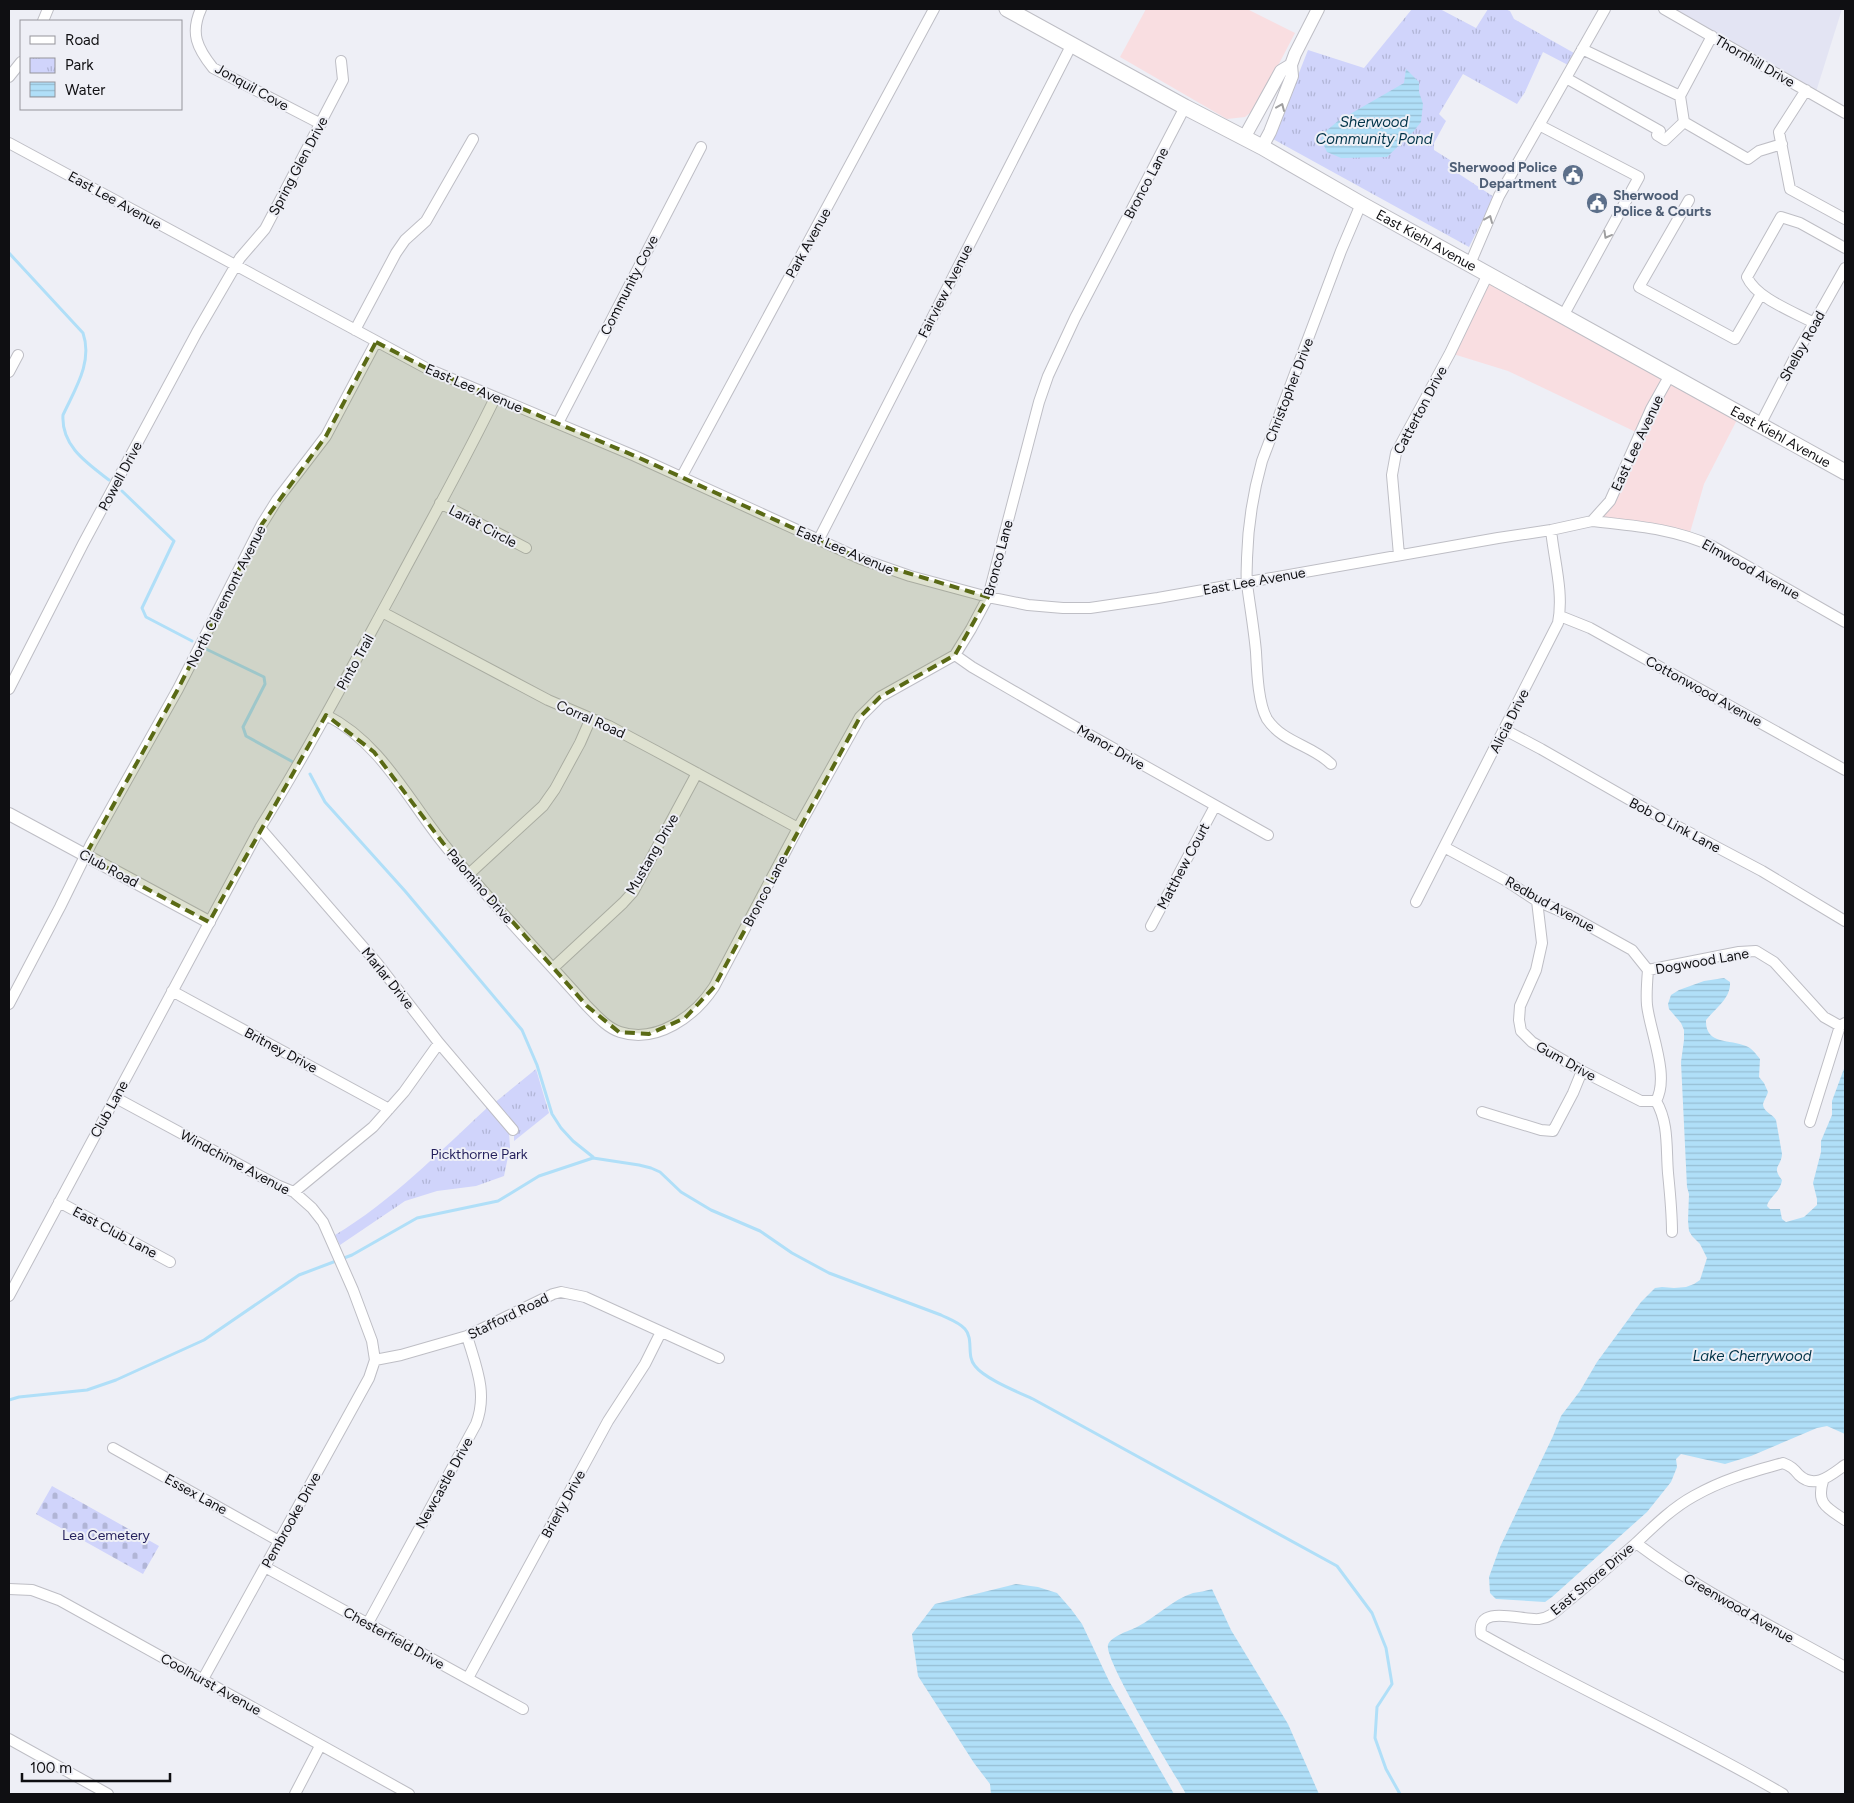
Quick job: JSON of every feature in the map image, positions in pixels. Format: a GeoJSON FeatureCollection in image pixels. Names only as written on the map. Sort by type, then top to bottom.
{"type":"FeatureCollection","features":[{"type":"Feature","properties":{"kind":"main road","name":"East Kiehl Avenue"},"geometry":{"type":"LineString","coordinates":[[1007,9],[1262,147],[1361,204],[1845,472]]}},
{"type":"Feature","properties":{"kind":"street","name":"Jonquil Cove"},"geometry":{"type":"LineString","coordinates":[[201,9],[197,18],[195,37],[203,54],[213,68],[320,124]]}},
{"type":"Feature","properties":{"kind":"street","name":"Park Avenue"},"geometry":{"type":"LineString","coordinates":[[682,476],[934,9]]}},
{"type":"Feature","properties":{"kind":"street"},"geometry":{"type":"LineString","coordinates":[[1262,147],[1270,132],[1292,76],[1291,65],[1300,41],[1318,9]]}},
{"type":"Feature","properties":{"kind":"street"},"geometry":{"type":"LineString","coordinates":[[1470,264],[1499,196],[1605,9]]}},
{"type":"Feature","properties":{"kind":"street","name":"Thornhill Drive"},"geometry":{"type":"LineString","coordinates":[[1664,9],[1845,113]]}},
{"type":"Feature","properties":{"kind":"street"},"geometry":{"type":"LineString","coordinates":[[1684,122],[1680,96],[1712,36]]}},
{"type":"Feature","properties":{"kind":"street","name":"Fairview Avenue"},"geometry":{"type":"LineString","coordinates":[[819,539],[1072,44]]}},
{"type":"Feature","properties":{"kind":"street"},"geometry":{"type":"LineString","coordinates":[[1582,50],[1680,96]]}},
{"type":"Feature","properties":{"kind":"street","name":"Spring Glen Drive"},"geometry":{"type":"LineString","coordinates":[[236,265],[241,255],[265,229],[343,80],[341,61]]}},
{"type":"Feature","properties":{"kind":"street"},"geometry":{"type":"LineString","coordinates":[[9,77],[20,63]]}},
{"type":"Feature","properties":{"kind":"street"},"geometry":{"type":"LineString","coordinates":[[1244,138],[1281,71],[1291,65]]}},
{"type":"Feature","properties":{"kind":"street"},"geometry":{"type":"LineString","coordinates":[[1566,78],[1660,131],[1657,135],[1665,140],[1684,122]]}},
{"type":"Feature","properties":{"kind":"street"},"geometry":{"type":"LineString","coordinates":[[1806,90],[1779,132],[1790,189],[1845,219]]}},
{"type":"Feature","properties":{"kind":"street","name":"Bronco Lane"},"geometry":{"type":"LineString","coordinates":[[649,1034],[685,1018],[709,995],[854,726],[871,705],[891,690],[956,655],[988,598],[1048,376],[1075,318],[1185,107]]}},
{"type":"Feature","properties":{"kind":"street"},"geometry":{"type":"LineString","coordinates":[[1684,122],[1748,159],[1758,151],[1782,144]]}},
{"type":"Feature","properties":{"kind":"street"},"geometry":{"type":"LineString","coordinates":[[1539,125],[1639,178],[1563,316]]}},
{"type":"Feature","properties":{"kind":"street"},"geometry":{"type":"LineString","coordinates":[[355,330],[396,253],[405,240],[426,220],[473,139]]}},
{"type":"Feature","properties":{"kind":"street","name":"East Lee Avenue"},"geometry":{"type":"LineString","coordinates":[[9,143],[426,368],[682,476],[860,559],[887,569],[988,598],[1028,605],[1090,608],[1158,598],[1551,530],[1592,521],[1610,501],[1651,408],[1670,375]]}},
{"type":"Feature","properties":{"kind":"street","name":"Community Cove"},"geometry":{"type":"LineString","coordinates":[[558,423],[701,147]]}},
{"type":"Feature","properties":{"kind":"street"},"geometry":{"type":"LineString","coordinates":[[1689,200],[1639,287],[1735,339],[1761,294]]}},
{"type":"Feature","properties":{"kind":"street","name":"Christopher Drive"},"geometry":{"type":"LineString","coordinates":[[1331,764],[1321,755],[1285,737],[1274,727],[1264,711],[1247,583],[1250,512],[1262,460],[1340,251],[1361,204]]}},
{"type":"Feature","properties":{"kind":"street"},"geometry":{"type":"LineString","coordinates":[[1814,323],[1761,294],[1750,285],[1747,277],[1781,217],[1800,222],[1845,248]]}},
{"type":"Feature","properties":{"kind":"street","name":"Powell Drive"},"geometry":{"type":"LineString","coordinates":[[9,689],[92,528],[197,332],[236,265]]}},
{"type":"Feature","properties":{"kind":"street","name":"Shelby Road"},"geometry":{"type":"LineString","coordinates":[[1760,425],[1845,268]]}},
{"type":"Feature","properties":{"kind":"street","name":"Catterton Drive"},"geometry":{"type":"LineString","coordinates":[[1399,555],[1392,475],[1396,452],[1450,353],[1488,274]]}},
{"type":"Feature","properties":{"kind":"street","name":"North Claremont Avenue"},"geometry":{"type":"LineString","coordinates":[[9,1004],[85,856],[178,689],[262,524],[277,500],[326,436],[376,342]]}},
{"type":"Feature","properties":{"kind":"street"},"geometry":{"type":"LineString","coordinates":[[9,372],[18,355]]}},
{"type":"Feature","properties":{"kind":"street","name":"Pinto Trail"},"geometry":{"type":"LineString","coordinates":[[210,922],[260,828],[326,715],[478,434],[495,398]]}},
{"type":"Feature","properties":{"kind":"street","name":"Lariat Circle"},"geometry":{"type":"LineString","coordinates":[[440,503],[526,548]]}},
{"type":"Feature","properties":{"kind":"street","name":"Elmwood Avenue"},"geometry":{"type":"LineString","coordinates":[[1592,521],[1662,530],[1696,538],[1845,622]]}},
{"type":"Feature","properties":{"kind":"street","name":"Alicia Drive"},"geometry":{"type":"LineString","coordinates":[[1416,902],[1554,634],[1560,616],[1551,530]]}},
{"type":"Feature","properties":{"kind":"street","name":"Corral Road"},"geometry":{"type":"LineString","coordinates":[[382,612],[548,700],[591,718],[697,773],[798,828]]}},
{"type":"Feature","properties":{"kind":"street","name":"Cottonwood Avenue"},"geometry":{"type":"LineString","coordinates":[[1560,616],[1596,631],[1845,770]]}},
{"type":"Feature","properties":{"kind":"street","name":"Manor Drive"},"geometry":{"type":"LineString","coordinates":[[956,655],[972,667],[1268,835]]}},
{"type":"Feature","properties":{"kind":"street","name":"Palomino Drive"},"geometry":{"type":"LineString","coordinates":[[326,715],[343,724],[374,752],[396,778],[443,843],[586,1006],[619,1032],[649,1034]]}},
{"type":"Feature","properties":{"kind":"street"},"geometry":{"type":"LineString","coordinates":[[469,874],[543,806],[555,789],[591,718]]}},
{"type":"Feature","properties":{"kind":"street","name":"Bob O Link Lane"},"geometry":{"type":"LineString","coordinates":[[1505,730],[1642,807],[1762,871],[1845,921]]}},
{"type":"Feature","properties":{"kind":"street","name":"Mustang Drive"},"geometry":{"type":"LineString","coordinates":[[553,968],[623,903],[632,892],[697,773]]}},
{"type":"Feature","properties":{"kind":"street","name":"Matthew Court"},"geometry":{"type":"LineString","coordinates":[[1152,926],[1215,806]]}},
{"type":"Feature","properties":{"kind":"street","name":"Club Road"},"geometry":{"type":"LineString","coordinates":[[9,814],[210,922]]}},
{"type":"Feature","properties":{"kind":"street","name":"Marlar Drive"},"geometry":{"type":"LineString","coordinates":[[260,828],[377,964],[439,1043],[513,1130]]}},
{"type":"Feature","properties":{"kind":"street","name":"Redbud Avenue"},"geometry":{"type":"LineString","coordinates":[[1444,847],[1505,880],[1538,901],[1569,915],[1632,950],[1648,970]]}},
{"type":"Feature","properties":{"kind":"street","name":"Gum Drive"},"geometry":{"type":"LineString","coordinates":[[1538,901],[1542,943],[1536,970],[1520,1006],[1518,1020],[1521,1031],[1532,1042],[1582,1072],[1641,1101],[1656,1101]]}},
{"type":"Feature","properties":{"kind":"street","name":"Club Lane"},"geometry":{"type":"LineString","coordinates":[[9,1296],[210,922]]}},
{"type":"Feature","properties":{"kind":"street","name":"Dogwood Lane"},"geometry":{"type":"LineString","coordinates":[[1648,970],[1739,952],[1756,951],[1774,962],[1819,1012],[1843,1025]]}},
{"type":"Feature","properties":{"kind":"street"},"geometry":{"type":"LineString","coordinates":[[1648,970],[1647,1005],[1659,1066],[1660,1091],[1656,1101],[1662,1111],[1666,1136],[1672,1232]]}},
{"type":"Feature","properties":{"kind":"street","name":"Britney Drive"},"geometry":{"type":"LineString","coordinates":[[172,991],[389,1109]]}},
{"type":"Feature","properties":{"kind":"street"},"geometry":{"type":"LineString","coordinates":[[1810,1122],[1843,1025]]}},
{"type":"Feature","properties":{"kind":"street"},"geometry":{"type":"LineString","coordinates":[[294,1192],[373,1127],[439,1043]]}},
{"type":"Feature","properties":{"kind":"street"},"geometry":{"type":"LineString","coordinates":[[1482,1112],[1541,1130],[1553,1131],[1582,1072]]}},
{"type":"Feature","properties":{"kind":"street","name":"Windchime Avenue"},"geometry":{"type":"LineString","coordinates":[[116,1098],[277,1186],[294,1192],[312,1208],[323,1222],[338,1254],[366,1324],[375,1360]]}},
{"type":"Feature","properties":{"kind":"street","name":"East Club Lane"},"geometry":{"type":"LineString","coordinates":[[59,1202],[170,1262]]}},
{"type":"Feature","properties":{"kind":"street","name":"Stafford Road"},"geometry":{"type":"LineString","coordinates":[[375,1360],[401,1355],[467,1336],[553,1294],[561,1292],[585,1297],[719,1358]]}},
{"type":"Feature","properties":{"kind":"street","name":"Brierly Drive"},"geometry":{"type":"LineString","coordinates":[[468,1678],[608,1421],[641,1371],[661,1332]]}},
{"type":"Feature","properties":{"kind":"street","name":"Newcastle Drive"},"geometry":{"type":"LineString","coordinates":[[368,1622],[480,1414],[482,1393],[467,1336]]}},
{"type":"Feature","properties":{"kind":"street","name":"Pembrooke Drive"},"geometry":{"type":"LineString","coordinates":[[204,1679],[369,1378],[375,1360]]}},
{"type":"Feature","properties":{"kind":"street","name":"Essex Lane"},"geometry":{"type":"LineString","coordinates":[[113,1448],[279,1541]]}},
{"type":"Feature","properties":{"kind":"street","name":"East Shore Drive"},"geometry":{"type":"LineString","coordinates":[[1783,1794],[1702,1750],[1537,1666],[1481,1634],[1480,1626],[1482,1620],[1494,1616],[1542,1619],[1550,1616],[1665,1516],[1693,1496],[1733,1477],[1783,1463],[1794,1468],[1806,1480],[1813,1482],[1823,1481]]}},
{"type":"Feature","properties":{"kind":"street"},"geometry":{"type":"LineString","coordinates":[[1845,1466],[1823,1481],[1820,1497],[1827,1508],[1845,1520]]}},
{"type":"Feature","properties":{"kind":"street","name":"Greenwood Avenue"},"geometry":{"type":"LineString","coordinates":[[1636,1543],[1662,1563],[1739,1610],[1845,1667]]}},
{"type":"Feature","properties":{"kind":"street","name":"Chesterfield Drive"},"geometry":{"type":"LineString","coordinates":[[264,1567],[368,1622],[523,1709]]}},
{"type":"Feature","properties":{"kind":"street","name":"Coolhurst Avenue"},"geometry":{"type":"LineString","coordinates":[[9,1589],[32,1590],[46,1594],[204,1679],[320,1746],[409,1794]]}},
{"type":"Feature","properties":{"kind":"street"},"geometry":{"type":"LineString","coordinates":[[9,1739],[108,1794]]}},
{"type":"Feature","properties":{"kind":"street"},"geometry":{"type":"LineString","coordinates":[[295,1794],[320,1746]]}},
{"type":"Feature","properties":{"kind":"highlighted area"},"geometry":{"type":"Polygon","coordinates":[[[376,342],[426,368],[635,456],[861,559],[988,597],[955,655],[880,697],[860,717],[714,987],[685,1018],[649,1034],[619,1032],[587,1006],[443,843],[374,752],[326,715],[209,922],[85,856],[178,689],[262,524],[326,436],[376,342]]]}},
{"type":"Feature","properties":{"kind":"shaded area"},"geometry":{"type":"Polygon","coordinates":[[[1146,9],[1247,9],[1295,33],[1256,108],[1245,117],[1227,119],[1120,57],[1146,9]]]}},
{"type":"Feature","properties":{"kind":"shaded area"},"geometry":{"type":"Polygon","coordinates":[[[1665,9],[1842,9],[1815,95],[1665,9]]]}},
{"type":"Feature","properties":{"kind":"shaded area"},"geometry":{"type":"Polygon","coordinates":[[[1488,274],[1740,414],[1704,484],[1689,536],[1592,521],[1602,512],[1640,434],[1508,371],[1450,353],[1488,274]]]}},
{"type":"Feature","properties":{"kind":"green space"},"geometry":{"type":"Polygon","coordinates":[[[1412,9],[1440,9],[1476,28],[1488,9],[1505,9],[1510,11],[1514,19],[1574,53],[1568,65],[1543,52],[1525,92],[1517,104],[1463,74],[1439,114],[1446,121],[1434,143],[1434,150],[1461,167],[1459,174],[1494,197],[1469,247],[1273,139],[1308,50],[1364,68],[1412,9]]]}},
{"type":"Feature","properties":{"kind":"green space"},"geometry":{"type":"Polygon","coordinates":[[[536,1069],[549,1113],[514,1141],[514,1128],[493,1104],[536,1069]]]}},
{"type":"Feature","properties":{"kind":"green space","name":"Pickthorne Park"},"geometry":{"type":"Polygon","coordinates":[[[487,1108],[509,1133],[510,1147],[504,1176],[476,1186],[437,1191],[405,1201],[340,1245],[335,1235],[376,1207],[433,1159],[487,1108]]]}},
{"type":"Feature","properties":{"kind":"green space","name":"Lea Cemetery"},"geometry":{"type":"Polygon","coordinates":[[[52,1486],[159,1546],[143,1574],[36,1514],[52,1486]]]}},
{"type":"Feature","properties":{"kind":"water","name":"Sherwood Community Pond"},"geometry":{"type":"Polygon","coordinates":[[[1406,69],[1419,82],[1419,92],[1423,104],[1421,122],[1413,132],[1387,157],[1341,158],[1327,152],[1321,139],[1326,131],[1338,121],[1404,83],[1406,69]]]}},
{"type":"Feature","properties":{"kind":"water","name":"Lake Cherrywood"},"geometry":{"type":"Polygon","coordinates":[[[1724,978],[1730,982],[1730,988],[1722,1002],[1706,1020],[1707,1028],[1710,1034],[1720,1040],[1748,1047],[1760,1059],[1759,1077],[1768,1092],[1763,1102],[1763,1107],[1776,1120],[1782,1154],[1777,1169],[1782,1180],[1781,1184],[1767,1206],[1770,1209],[1780,1209],[1782,1219],[1786,1222],[1804,1217],[1817,1205],[1813,1183],[1821,1152],[1821,1141],[1832,1115],[1832,1101],[1845,1066],[1845,1434],[1827,1426],[1817,1428],[1751,1456],[1725,1464],[1681,1454],[1676,1459],[1677,1467],[1671,1482],[1647,1512],[1552,1597],[1545,1602],[1496,1599],[1490,1593],[1489,1577],[1500,1547],[1561,1416],[1580,1391],[1597,1362],[1641,1302],[1655,1288],[1686,1287],[1700,1280],[1707,1258],[1700,1244],[1689,1231],[1689,1194],[1687,1187],[1681,1062],[1684,1030],[1681,1023],[1669,1009],[1668,1004],[1671,995],[1679,990],[1704,981],[1724,978]]]}},
{"type":"Feature","properties":{"kind":"water"},"geometry":{"type":"Polygon","coordinates":[[[1016,1584],[1038,1587],[1057,1593],[1071,1609],[1082,1624],[1109,1681],[1174,1794],[991,1794],[990,1784],[974,1763],[918,1676],[912,1634],[935,1604],[1016,1584]]]}},
{"type":"Feature","properties":{"kind":"water"},"geometry":{"type":"Polygon","coordinates":[[[1212,1589],[1231,1630],[1288,1724],[1319,1794],[1186,1794],[1117,1672],[1108,1645],[1116,1636],[1144,1623],[1185,1596],[1212,1589]]]}},
{"type":"Feature","properties":{"kind":"waterway"},"geometry":{"type":"LineString","coordinates":[[9,253],[83,333],[86,344],[84,365],[63,415],[64,426],[66,436],[77,453],[109,480]]}},
{"type":"Feature","properties":{"kind":"waterway"},"geometry":{"type":"LineString","coordinates":[[122,491],[174,541],[142,608],[146,617],[192,641]]}},
{"type":"Feature","properties":{"kind":"waterway"},"geometry":{"type":"LineString","coordinates":[[206,649],[264,677],[265,684],[243,727],[246,736],[293,762]]}},
{"type":"Feature","properties":{"kind":"waterway"},"geometry":{"type":"LineString","coordinates":[[310,774],[325,802],[405,891],[522,1030],[537,1065],[552,1114],[573,1141],[593,1157]]}},
{"type":"Feature","properties":{"kind":"waterway"},"geometry":{"type":"LineString","coordinates":[[9,1400],[19,1397],[87,1390],[116,1380],[204,1340],[299,1275],[352,1255],[417,1218],[498,1201],[539,1176],[593,1158],[651,1168],[660,1172],[681,1192],[711,1210],[760,1231],[792,1253],[829,1273],[941,1315],[957,1323],[968,1333],[972,1362],[986,1376],[1033,1399],[1337,1566],[1372,1613],[1386,1648],[1392,1684],[1377,1707],[1375,1738],[1386,1769],[1400,1794]]}},
{"type":"Feature","properties":{"kind":"place","name":"Sherwood Police Department"},"geometry":{"type":"Point","coordinates":[1573,175]}},
{"type":"Feature","properties":{"kind":"place","name":"Sherwood Police & Courts"},"geometry":{"type":"Point","coordinates":[1597,203]}}]}
